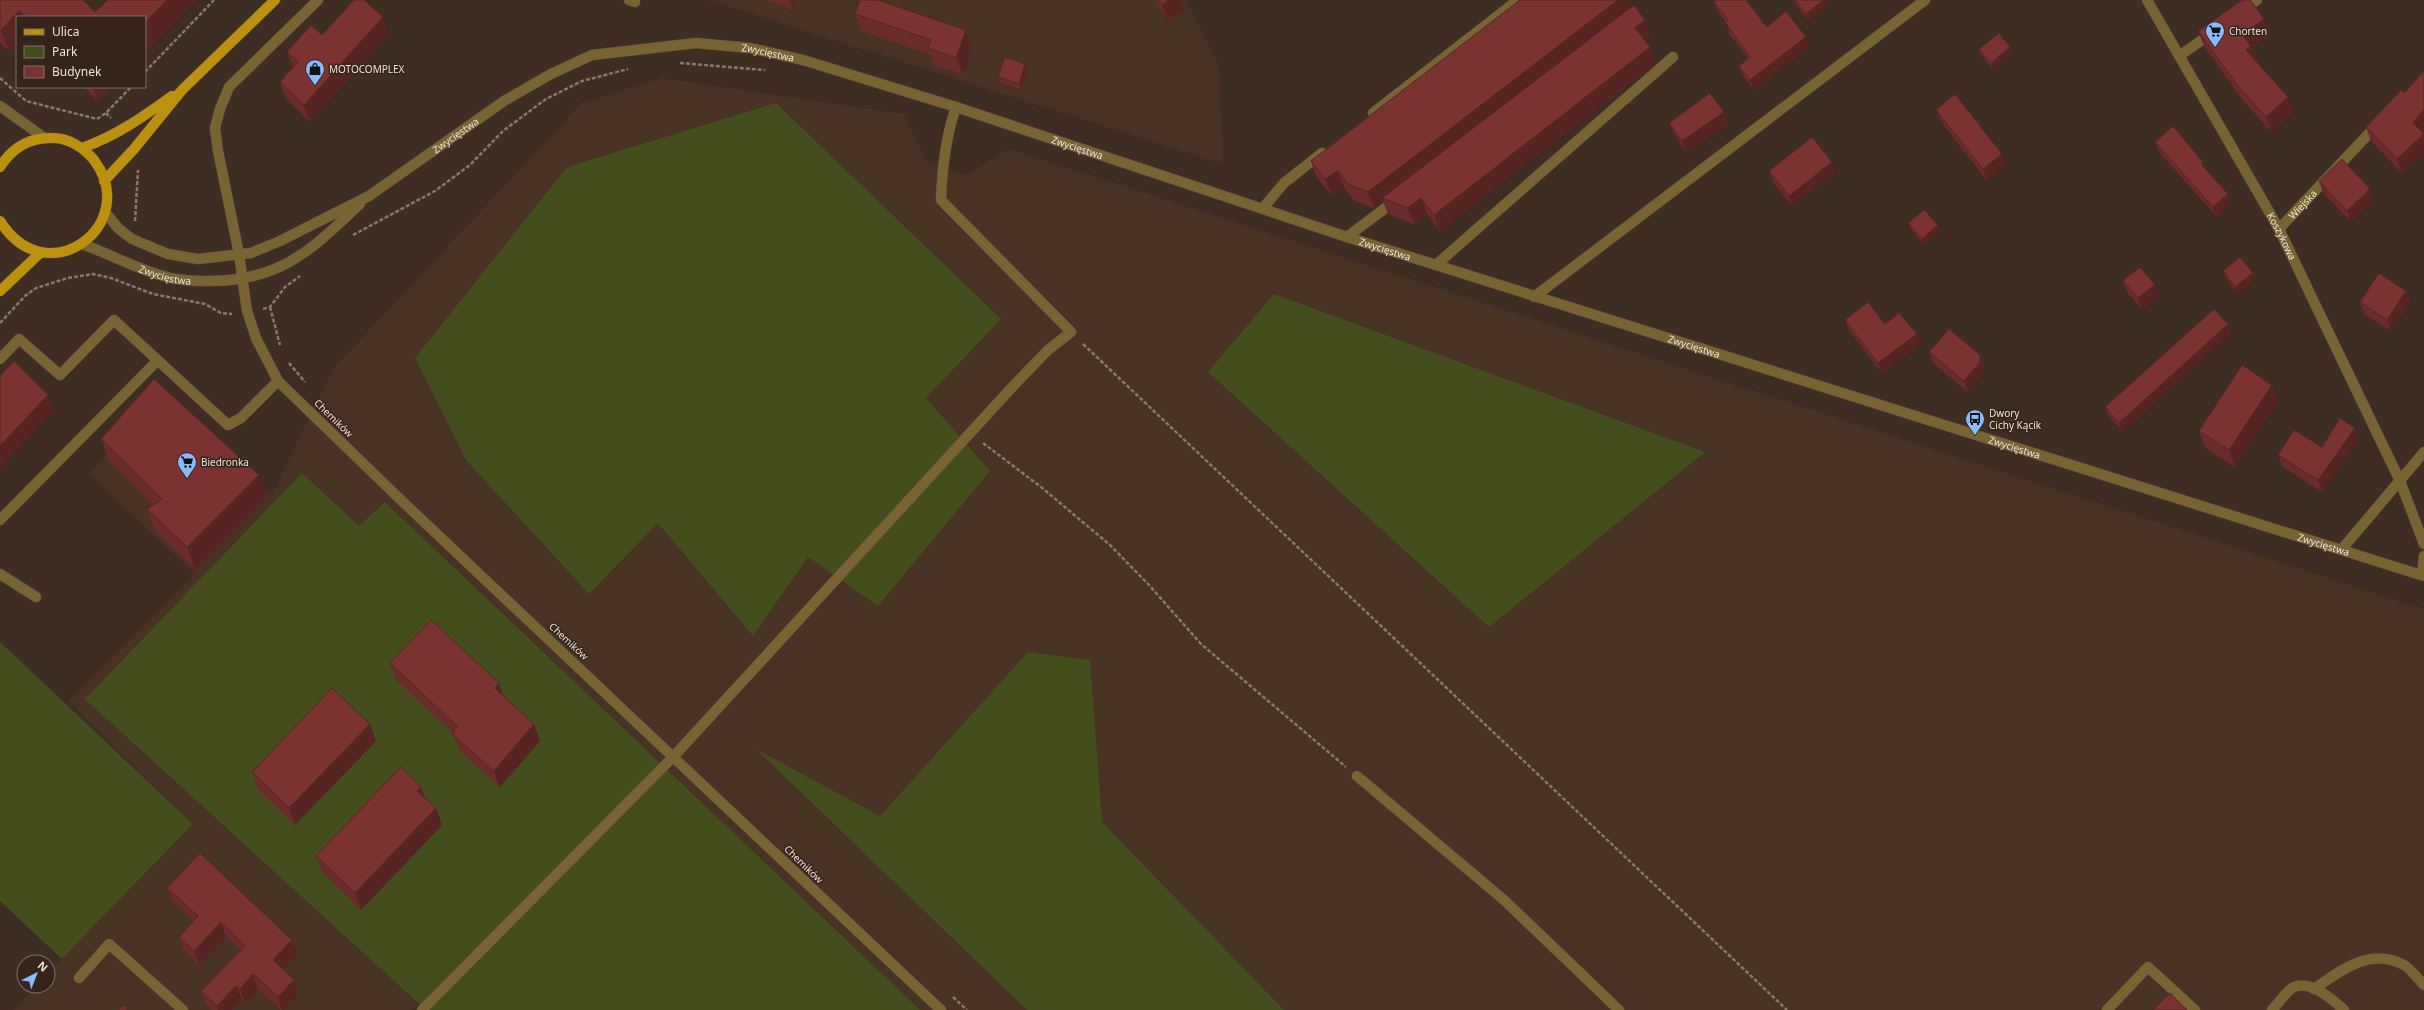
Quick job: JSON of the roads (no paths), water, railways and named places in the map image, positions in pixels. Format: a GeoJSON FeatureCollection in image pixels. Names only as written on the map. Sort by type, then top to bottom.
{"type":"FeatureCollection","features":[{"type":"Feature","properties":{"kind":"main road"},"geometry":{"type":"LineString","coordinates":[[104,181],[134,149],[182,90],[275,0]]}},
{"type":"Feature","properties":{"kind":"main road"},"geometry":{"type":"LineString","coordinates":[[82,148],[105,140],[122,131],[182,90]]}},
{"type":"Feature","properties":{"kind":"main road"},"geometry":{"type":"LineString","coordinates":[[0,167],[7,155],[18,148],[43,138],[69,141],[82,148],[99,168],[106,192],[106,212],[99,225],[82,244],[64,252],[40,253],[20,242],[7,231],[0,221]]}},
{"type":"Feature","properties":{"kind":"main road"},"geometry":{"type":"LineString","coordinates":[[0,291],[40,253]]}},
{"type":"Feature","properties":{"kind":"street","name":"Chemików"},"geometry":{"type":"LineString","coordinates":[[318,0],[243,71],[229,87],[220,109],[215,128],[218,151],[239,254],[247,311],[256,338],[278,381],[410,509],[674,756],[941,1010]]}},
{"type":"Feature","properties":{"kind":"street"},"geometry":{"type":"LineString","coordinates":[[1364,120],[1518,0]]}},
{"type":"Feature","properties":{"kind":"street"},"geometry":{"type":"LineString","coordinates":[[1534,297],[1925,0]]}},
{"type":"Feature","properties":{"kind":"street","name":"Koszykowa"},"geometry":{"type":"LineString","coordinates":[[2147,0],[2279,229],[2400,481],[2424,544]]}},
{"type":"Feature","properties":{"kind":"street"},"geometry":{"type":"LineString","coordinates":[[2231,19],[2257,0]]}},
{"type":"Feature","properties":{"kind":"street"},"geometry":{"type":"LineString","coordinates":[[2179,56],[2218,28]]}},
{"type":"Feature","properties":{"kind":"street","name":"Zwycięstwa"},"geometry":{"type":"LineString","coordinates":[[82,244],[167,278],[192,280],[242,280],[278,269],[291,262],[314,246],[369,196],[504,101],[551,74],[592,55],[696,42],[750,48],[804,60],[1263,208],[1347,237],[1437,264],[1534,297],[2209,510],[2342,549],[2423,576]]}},
{"type":"Feature","properties":{"kind":"street"},"geometry":{"type":"LineString","coordinates":[[1437,264],[1673,57]]}},
{"type":"Feature","properties":{"kind":"street"},"geometry":{"type":"LineString","coordinates":[[0,106],[43,138]]}},
{"type":"Feature","properties":{"kind":"street"},"geometry":{"type":"LineString","coordinates":[[422,1010],[674,756],[1021,378],[1071,332],[941,200],[942,178],[951,122],[956,108]]}},
{"type":"Feature","properties":{"kind":"street","name":"Wiejska"},"geometry":{"type":"LineString","coordinates":[[2279,229],[2386,115]]}},
{"type":"Feature","properties":{"kind":"street"},"geometry":{"type":"LineString","coordinates":[[1263,208],[1284,183],[1334,144]]}},
{"type":"Feature","properties":{"kind":"street"},"geometry":{"type":"LineString","coordinates":[[1347,237],[1403,194]]}},
{"type":"Feature","properties":{"kind":"street","name":"Zwycięstwa"},"geometry":{"type":"LineString","coordinates":[[106,212],[118,228],[132,238],[168,254],[198,260],[251,253],[280,241],[369,196]]}},
{"type":"Feature","properties":{"kind":"street"},"geometry":{"type":"LineString","coordinates":[[0,359],[19,339],[60,375],[114,320],[156,361],[228,425],[241,418],[278,381]]}},
{"type":"Feature","properties":{"kind":"street"},"geometry":{"type":"LineString","coordinates":[[0,520],[156,361]]}},
{"type":"Feature","properties":{"kind":"street"},"geometry":{"type":"LineString","coordinates":[[2342,549],[2424,452]]}},
{"type":"Feature","properties":{"kind":"street"},"geometry":{"type":"LineString","coordinates":[[2423,576],[2424,556]]}},
{"type":"Feature","properties":{"kind":"street"},"geometry":{"type":"LineString","coordinates":[[0,574],[36,597]]}},
{"type":"Feature","properties":{"kind":"street"},"geometry":{"type":"LineString","coordinates":[[1357,776],[1504,900],[1619,1010]]}},
{"type":"Feature","properties":{"kind":"street"},"geometry":{"type":"LineString","coordinates":[[79,978],[109,944],[183,1010]]}},
{"type":"Feature","properties":{"kind":"street"},"geometry":{"type":"LineString","coordinates":[[2314,989],[2356,962],[2377,957],[2405,965],[2424,985]]}},
{"type":"Feature","properties":{"kind":"street"},"geometry":{"type":"LineString","coordinates":[[2107,1010],[2148,967],[2195,1010]]}},
{"type":"Feature","properties":{"kind":"street"},"geometry":{"type":"LineString","coordinates":[[2272,1010],[2294,988],[2303,986],[2314,989],[2328,996],[2344,1010]]}},
{"type":"Feature","properties":{"kind":"place","name":"Chorten"},"geometry":{"type":"Point","coordinates":[2215,48]}},
{"type":"Feature","properties":{"kind":"place","name":"MOTOCOMPLEX"},"geometry":{"type":"Point","coordinates":[315,86]}},
{"type":"Feature","properties":{"kind":"place","name":"Dwory Cichy Kącik"},"geometry":{"type":"Point","coordinates":[1975,436]}},
{"type":"Feature","properties":{"kind":"place","name":"Biedronka"},"geometry":{"type":"Point","coordinates":[187,479]}}]}
